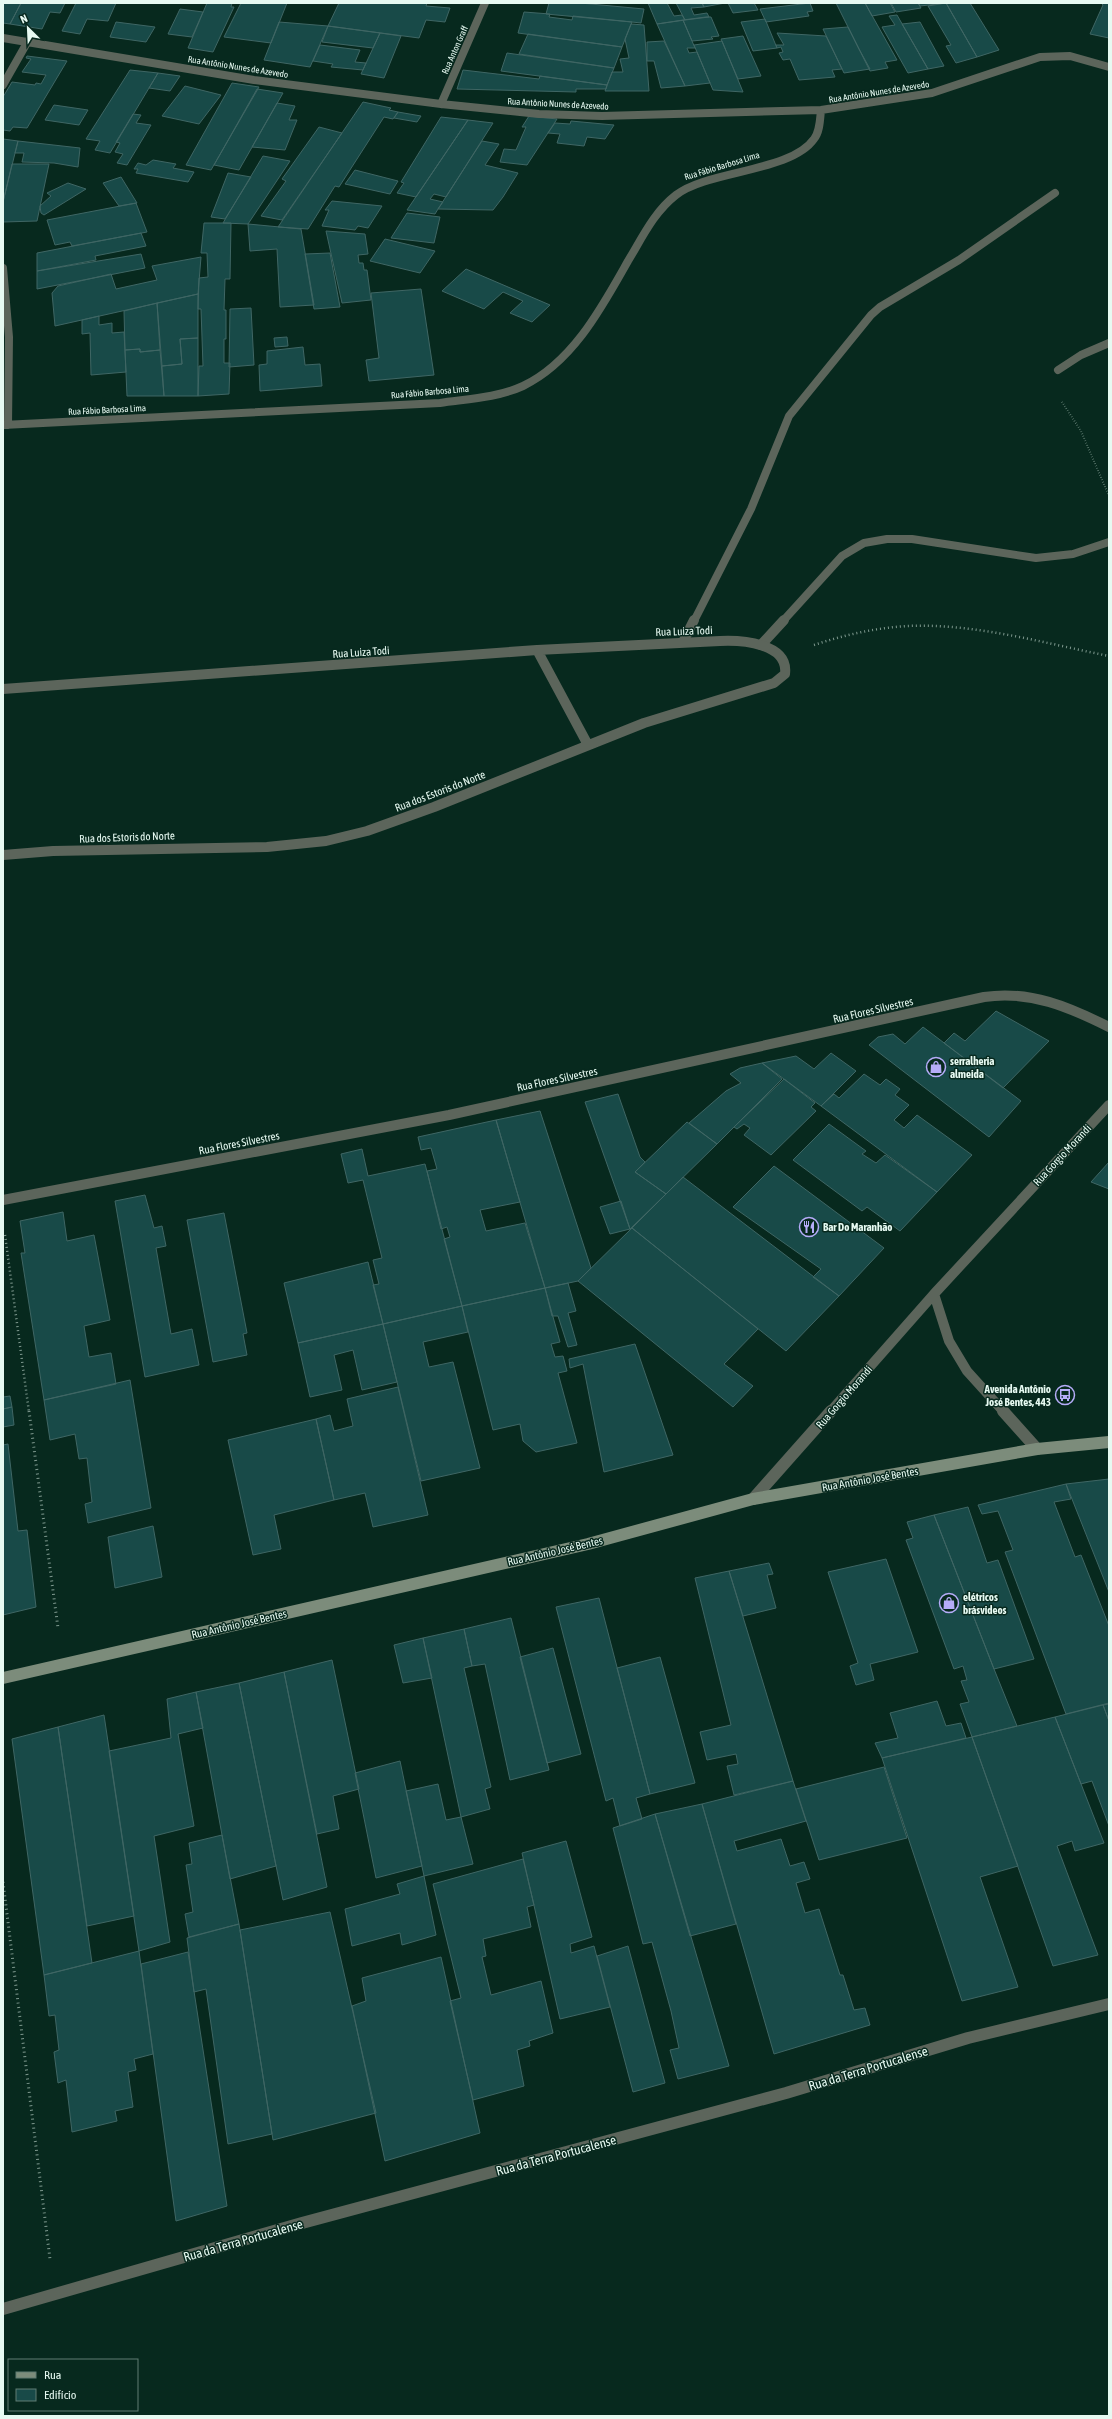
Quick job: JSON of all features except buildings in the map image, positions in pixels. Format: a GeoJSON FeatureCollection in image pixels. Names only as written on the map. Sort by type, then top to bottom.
{"type":"FeatureCollection","features":[{"type":"Feature","properties":{"kind":"street","name":"Rua Anton Graff"},"geometry":{"type":"LineString","coordinates":[[441,104],[485,3]]}},
{"type":"Feature","properties":{"kind":"street","name":"Rua Antônio Nunes de Azevedo"},"geometry":{"type":"LineString","coordinates":[[3,38],[254,80],[441,104],[539,114],[602,116],[821,110],[932,93],[1040,56],[1070,56],[1109,67]]}},
{"type":"Feature","properties":{"kind":"street"},"geometry":{"type":"LineString","coordinates":[[3,86],[28,41]]}},
{"type":"Feature","properties":{"kind":"street","name":"Rua Fábio Barbosa Lima"},"geometry":{"type":"LineString","coordinates":[[6,425],[440,403],[476,398],[522,386],[554,368],[602,307],[654,217],[668,200],[680,190],[692,185],[781,159],[802,150],[815,139],[821,110]]}},
{"type":"Feature","properties":{"kind":"street"},"geometry":{"type":"LineString","coordinates":[[683,642],[751,509],[789,416],[871,314],[880,307],[959,260],[1055,193]]}},
{"type":"Feature","properties":{"kind":"street"},"geometry":{"type":"LineString","coordinates":[[3,268],[9,337],[6,425]]}},
{"type":"Feature","properties":{"kind":"street"},"geometry":{"type":"LineString","coordinates":[[1058,370],[1081,354],[1109,343]]}},
{"type":"Feature","properties":{"kind":"street"},"geometry":{"type":"LineString","coordinates":[[779,656],[761,645],[845,553],[866,542],[890,538],[930,541],[1034,558],[1060,557],[1089,550],[1109,542]]}},
{"type":"Feature","properties":{"kind":"street","name":"Rua Luiza Todi"},"geometry":{"type":"LineString","coordinates":[[3,689],[537,650],[745,640],[761,645]]}},
{"type":"Feature","properties":{"kind":"street"},"geometry":{"type":"LineString","coordinates":[[537,650],[588,745]]}},
{"type":"Feature","properties":{"kind":"street","name":"Rua dos Estoris do Norte"},"geometry":{"type":"LineString","coordinates":[[3,855],[53,851],[267,847],[326,841],[367,830],[434,807],[644,724],[774,683],[785,674],[786,667],[779,656]]}},
{"type":"Feature","properties":{"kind":"street","name":"Rua Flores Silvestres"},"geometry":{"type":"LineString","coordinates":[[3,1200],[449,1115],[966,1000],[1003,995],[1034,996],[1068,1006],[1109,1027]]}},
{"type":"Feature","properties":{"kind":"street","name":"Rua Gorgio Morandi"},"geometry":{"type":"LineString","coordinates":[[754,1499],[934,1294],[1109,1105]]}},
{"type":"Feature","properties":{"kind":"street"},"geometry":{"type":"LineString","coordinates":[[934,1294],[949,1340],[967,1371],[1037,1449]]}},
{"type":"Feature","properties":{"kind":"street","name":"Rua Antônio José Bentes"},"geometry":{"type":"LineString","coordinates":[[3,1678],[588,1544],[754,1499],[1037,1449],[1109,1442]]}},
{"type":"Feature","properties":{"kind":"street","name":"Rua da Terra Portucalense"},"geometry":{"type":"LineString","coordinates":[[3,2309],[302,2223],[786,2092],[968,2038],[1109,2004]]}},
{"type":"Feature","properties":{"kind":"path"},"geometry":{"type":"LineString","coordinates":[[1058,370],[1058,393],[1064,407],[1081,431],[1109,496]]}},
{"type":"Feature","properties":{"kind":"path"},"geometry":{"type":"LineString","coordinates":[[779,656],[848,634],[919,626],[971,630],[1109,656]]}},
{"type":"Feature","properties":{"kind":"path"},"geometry":{"type":"LineString","coordinates":[[4,1228],[63,1665]]}},
{"type":"Feature","properties":{"kind":"path"},"geometry":{"type":"LineString","coordinates":[[3,1882],[54,2295]]}},
{"type":"Feature","properties":{"kind":"place","name":"serralheria almeida"},"geometry":{"type":"Point","coordinates":[936,1067]}},
{"type":"Feature","properties":{"kind":"place","name":"Bar Do Maranhão"},"geometry":{"type":"Point","coordinates":[809,1227]}},
{"type":"Feature","properties":{"kind":"place","name":"Avenida Antônio José Bentes, 443"},"geometry":{"type":"Point","coordinates":[1065,1395]}},
{"type":"Feature","properties":{"kind":"place","name":"elétricos brásvideos"},"geometry":{"type":"Point","coordinates":[949,1603]}}]}
